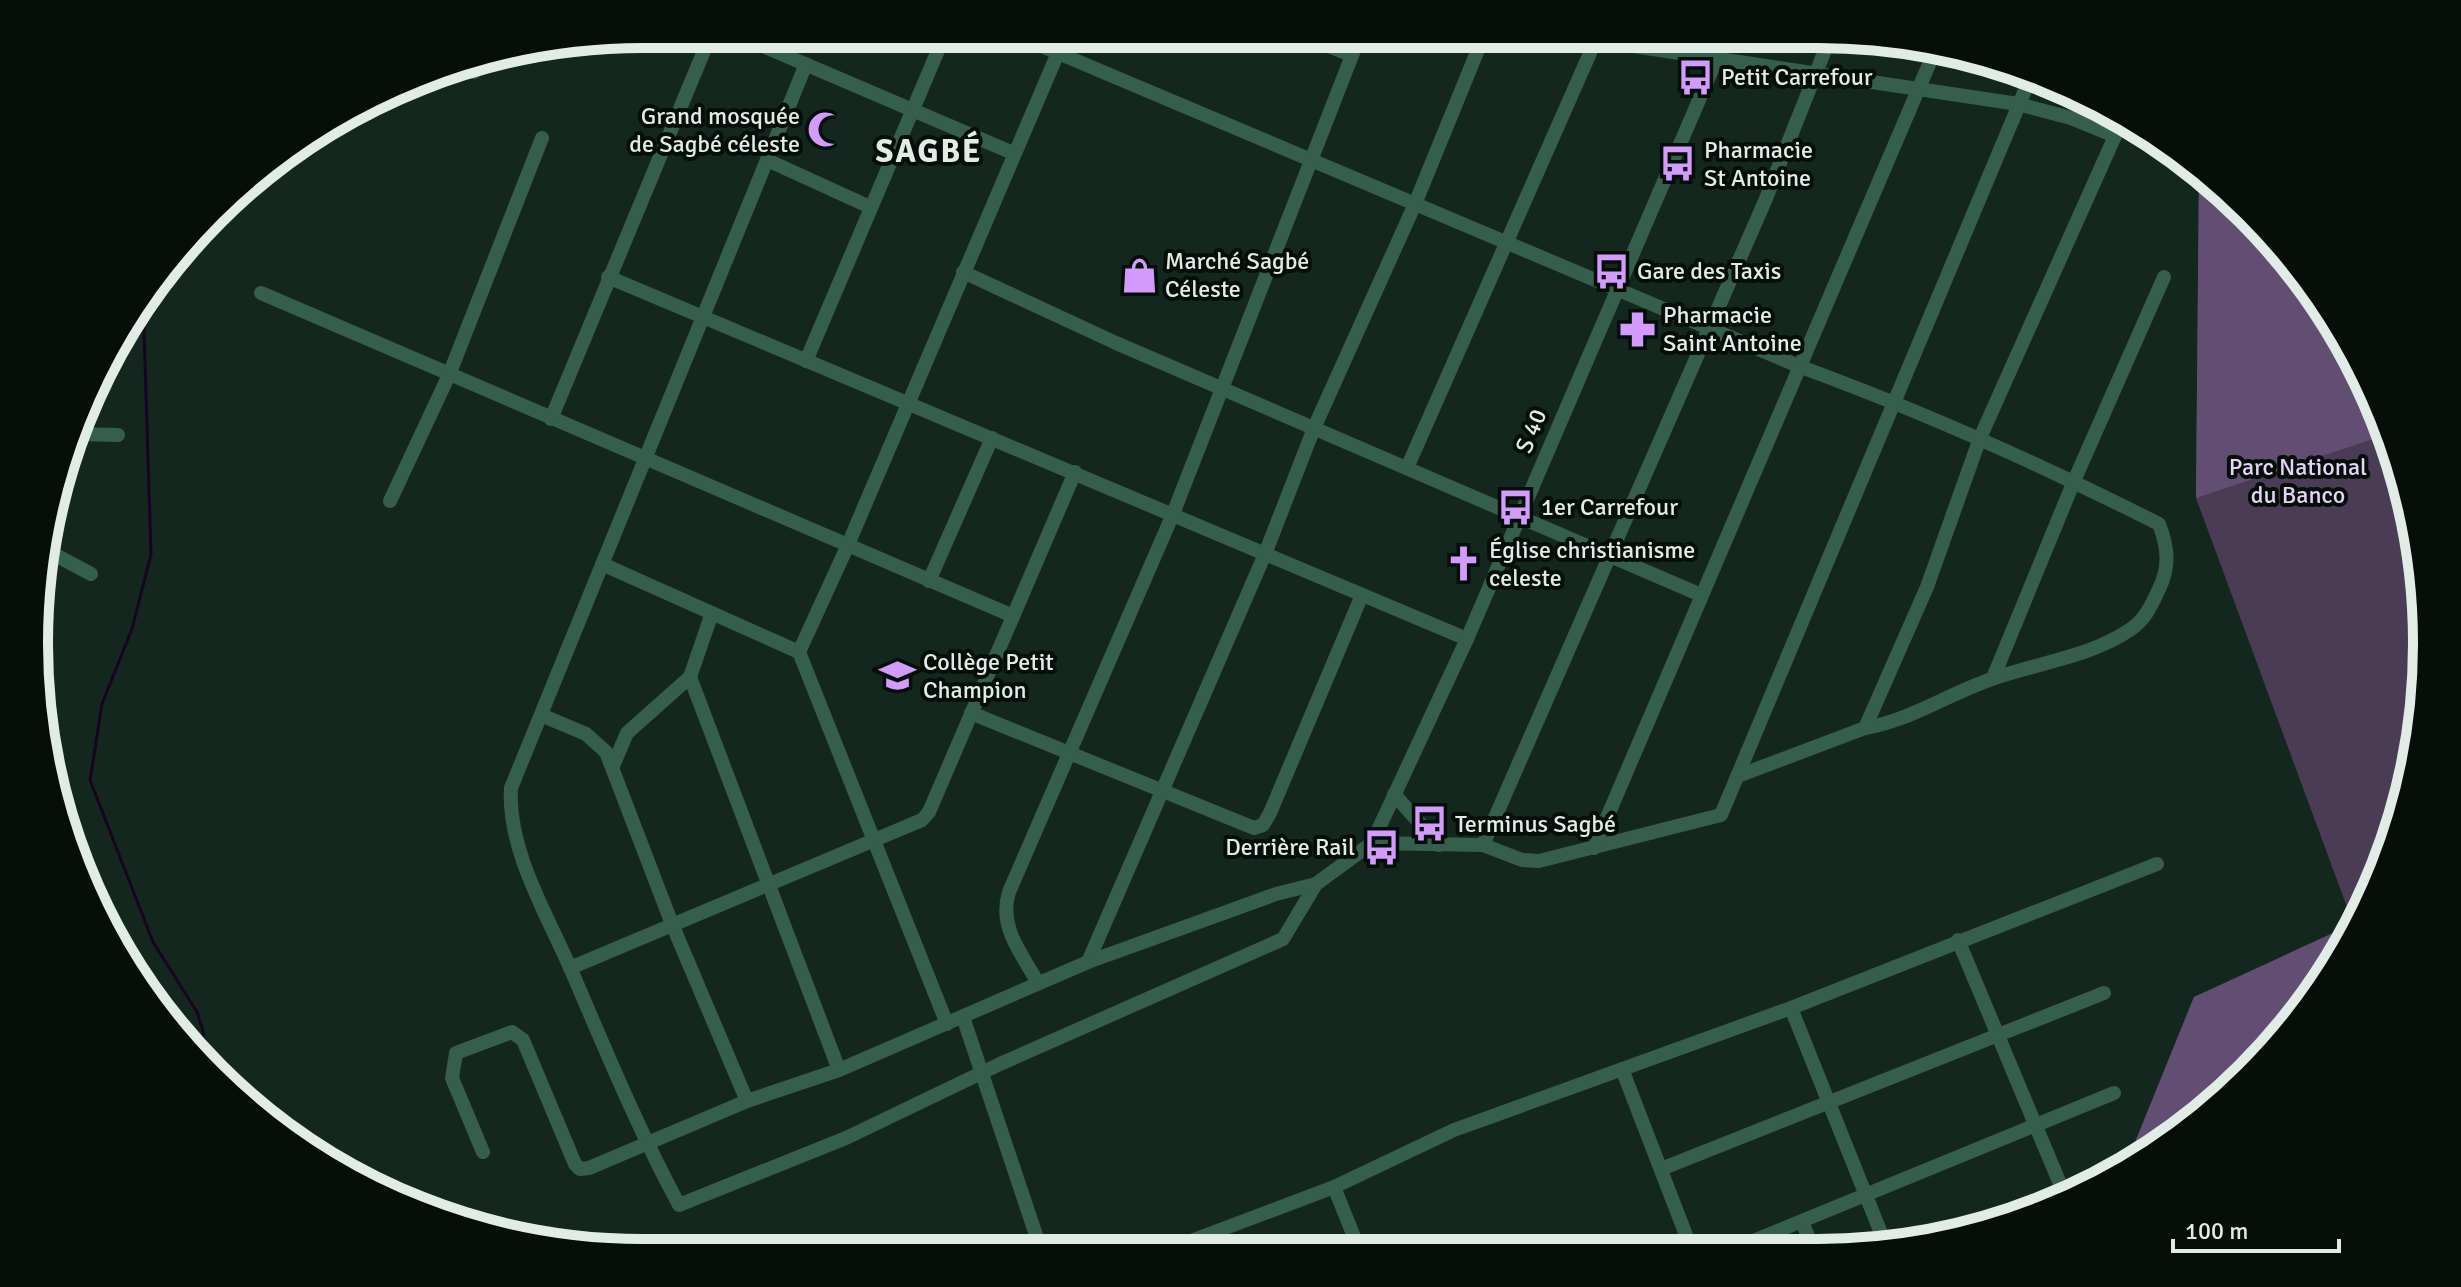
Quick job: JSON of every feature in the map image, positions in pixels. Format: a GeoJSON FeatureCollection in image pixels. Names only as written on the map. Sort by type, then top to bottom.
{"type":"FeatureCollection","features":[{"type":"Feature","properties":{"kind":"street"},"geometry":{"type":"LineString","coordinates":[[551,419],[705,48]]}},
{"type":"Feature","properties":{"kind":"street"},"geometry":{"type":"LineString","coordinates":[[768,48],[1013,153]]}},
{"type":"Feature","properties":{"kind":"street"},"geometry":{"type":"LineString","coordinates":[[806,361],[939,48]]}},
{"type":"Feature","properties":{"kind":"street"},"geometry":{"type":"LineString","coordinates":[[1043,48],[1801,367],[1892,400],[2074,481],[2159,524],[2166,550],[2167,573],[2150,609],[2132,629],[2059,659],[1993,678],[1887,723],[1865,728],[1738,776]]}},
{"type":"Feature","properties":{"kind":"street"},"geometry":{"type":"LineString","coordinates":[[799,652],[1061,48]]}},
{"type":"Feature","properties":{"kind":"street"},"geometry":{"type":"LineString","coordinates":[[1334,48],[1351,55]]}},
{"type":"Feature","properties":{"kind":"street"},"geometry":{"type":"LineString","coordinates":[[1038,983],[1005,923],[1004,908],[1173,514],[1354,48]]}},
{"type":"Feature","properties":{"kind":"street"},"geometry":{"type":"LineString","coordinates":[[1088,962],[1265,554],[1314,428],[1415,204],[1479,48]]}},
{"type":"Feature","properties":{"kind":"street"},"geometry":{"type":"LineString","coordinates":[[1407,468],[1592,48]]}},
{"type":"Feature","properties":{"kind":"street"},"geometry":{"type":"LineString","coordinates":[[1649,48],[1717,61],[1918,87],[2018,104],[2071,118],[2112,133],[2115,139],[1980,438],[1927,587],[1865,728]]}},
{"type":"Feature","properties":{"kind":"street","name":"S 40"},"geometry":{"type":"LineString","coordinates":[[1372,843],[1467,639],[1616,287],[1722,48]]}},
{"type":"Feature","properties":{"kind":"street"},"geometry":{"type":"LineString","coordinates":[[1483,845],[1711,327],[1825,48]]}},
{"type":"Feature","properties":{"kind":"street"},"geometry":{"type":"LineString","coordinates":[[1594,848],[1931,59]]}},
{"type":"Feature","properties":{"kind":"street"},"geometry":{"type":"LineString","coordinates":[[806,64],[511,788],[510,803],[522,852],[646,1143],[679,1205],[846,1138],[981,1076],[1000,1064],[1283,939],[1316,884]]}},
{"type":"Feature","properties":{"kind":"street"},"geometry":{"type":"LineString","coordinates":[[483,1152],[452,1078],[451,1065],[456,1053],[512,1032],[523,1040],[575,1164],[580,1169],[747,1101],[839,1070],[1088,962],[1276,894],[1316,884],[1372,843],[1483,845],[1522,860],[1539,861],[1721,815],[1892,400],[2026,86]]}},
{"type":"Feature","properties":{"kind":"street"},"geometry":{"type":"LineString","coordinates":[[390,501],[449,375],[542,138]]}},
{"type":"Feature","properties":{"kind":"street"},"geometry":{"type":"LineString","coordinates":[[767,160],[870,207]]}},
{"type":"Feature","properties":{"kind":"street"},"geometry":{"type":"LineString","coordinates":[[963,272],[1221,388],[1701,595]]}},
{"type":"Feature","properties":{"kind":"street"},"geometry":{"type":"LineString","coordinates":[[608,277],[1467,639]]}},
{"type":"Feature","properties":{"kind":"street"},"geometry":{"type":"LineString","coordinates":[[1993,678],[2074,481],[2164,277]]}},
{"type":"Feature","properties":{"kind":"street"},"geometry":{"type":"LineString","coordinates":[[261,293],[1013,616]]}},
{"type":"Feature","properties":{"kind":"street"},"geometry":{"type":"LineString","coordinates":[[86,434],[118,435]]}},
{"type":"Feature","properties":{"kind":"street"},"geometry":{"type":"LineString","coordinates":[[929,581],[992,438]]}},
{"type":"Feature","properties":{"kind":"street"},"geometry":{"type":"LineString","coordinates":[[570,968],[922,820],[929,812],[1075,472]]}},
{"type":"Feature","properties":{"kind":"street"},"geometry":{"type":"LineString","coordinates":[[55,555],[91,574]]}},
{"type":"Feature","properties":{"kind":"street"},"geometry":{"type":"LineString","coordinates":[[602,564],[799,652],[947,1024]]}},
{"type":"Feature","properties":{"kind":"street"},"geometry":{"type":"LineString","coordinates":[[971,713],[1254,828],[1263,825],[1362,595]]}},
{"type":"Feature","properties":{"kind":"street"},"geometry":{"type":"LineString","coordinates":[[613,766],[627,733],[690,677],[712,613]]}},
{"type":"Feature","properties":{"kind":"street"},"geometry":{"type":"LineString","coordinates":[[690,677],[766,885],[839,1070]]}},
{"type":"Feature","properties":{"kind":"street"},"geometry":{"type":"LineString","coordinates":[[541,715],[586,734],[606,752],[672,924],[747,1101]]}},
{"type":"Feature","properties":{"kind":"street"},"geometry":{"type":"LineString","coordinates":[[1394,794],[1439,845]]}},
{"type":"Feature","properties":{"kind":"street"},"geometry":{"type":"LineString","coordinates":[[1196,1239],[1334,1187],[1454,1130],[1791,1008],[2157,864]]}},
{"type":"Feature","properties":{"kind":"street"},"geometry":{"type":"LineString","coordinates":[[1958,940],[2062,1187]]}},
{"type":"Feature","properties":{"kind":"street"},"geometry":{"type":"LineString","coordinates":[[1661,1169],[2104,993]]}},
{"type":"Feature","properties":{"kind":"street"},"geometry":{"type":"LineString","coordinates":[[1791,1008],[1882,1235]]}},
{"type":"Feature","properties":{"kind":"street"},"geometry":{"type":"LineString","coordinates":[[963,1017],[1037,1239]]}},
{"type":"Feature","properties":{"kind":"street"},"geometry":{"type":"LineString","coordinates":[[1622,1069],[1688,1239]]}},
{"type":"Feature","properties":{"kind":"street"},"geometry":{"type":"LineString","coordinates":[[1759,1239],[2114,1093]]}},
{"type":"Feature","properties":{"kind":"street"},"geometry":{"type":"LineString","coordinates":[[1334,1187],[1355,1239]]}},
{"type":"Feature","properties":{"kind":"street"},"geometry":{"type":"LineString","coordinates":[[1802,1222],[1809,1239]]}},
{"type":"Feature","properties":{"kind":"green space","name":"Parc National du Banco"},"geometry":{"type":"Polygon","coordinates":[[[2199,187],[2239,222],[2265,251],[2313,313],[2333,346],[2368,416],[2393,489],[2402,527],[2412,605],[2412,682],[2408,721],[2393,798],[2368,871],[2349,912],[2196,498],[2199,187]]]}},
{"type":"Feature","properties":{"kind":"green space","name":"Parc National du Banco"},"geometry":{"type":"Polygon","coordinates":[[[2337,933],[2290,1006],[2239,1065],[2180,1116],[2133,1148],[2194,997],[2337,933]]]}},
{"type":"Feature","properties":{"kind":"shaded area"},"geometry":{"type":"Polygon","coordinates":[[[2199,187],[2239,222],[2313,313],[2352,380],[2376,438],[2196,498],[2199,187]]]}},
{"type":"Feature","properties":{"kind":"shaded area"},"geometry":{"type":"Polygon","coordinates":[[[2339,930],[2290,1006],[2239,1065],[2180,1116],[2133,1148],[2194,997],[2339,930]]]}},
{"type":"Feature","properties":{"kind":"waterway"},"geometry":{"type":"LineString","coordinates":[[144,320],[151,554],[132,629],[102,704],[90,780],[153,942],[197,1012],[204,1034],[201,1041]]}},
{"type":"Feature","properties":{"kind":"place","name":"Petit Carrefour"},"geometry":{"type":"Point","coordinates":[1695,77]}},
{"type":"Feature","properties":{"kind":"place","name":"Grand mosquée de Sagbé céleste"},"geometry":{"type":"Point","coordinates":[826,130]}},
{"type":"Feature","properties":{"kind":"place","name":"Pharmacie St Antoine"},"geometry":{"type":"Point","coordinates":[1678,164]}},
{"type":"Feature","properties":{"kind":"place","name":"Gare des Taxis"},"geometry":{"type":"Point","coordinates":[1611,271]}},
{"type":"Feature","properties":{"kind":"place","name":"Marché Sagbé Céleste"},"geometry":{"type":"Point","coordinates":[1139,275]}},
{"type":"Feature","properties":{"kind":"place","name":"Pharmacie Saint Antoine"},"geometry":{"type":"Point","coordinates":[1637,329]}},
{"type":"Feature","properties":{"kind":"place","name":"1er Carrefour"},"geometry":{"type":"Point","coordinates":[1515,507]}},
{"type":"Feature","properties":{"kind":"place","name":"Église christianisme celeste"},"geometry":{"type":"Point","coordinates":[1463,564]}},
{"type":"Feature","properties":{"kind":"place","name":"Collège Petit Champion"},"geometry":{"type":"Point","coordinates":[897,676]}},
{"type":"Feature","properties":{"kind":"place","name":"Terminus Sagbé"},"geometry":{"type":"Point","coordinates":[1429,824]}},
{"type":"Feature","properties":{"kind":"place","name":"Derrière Rail"},"geometry":{"type":"Point","coordinates":[1381,847]}},
{"type":"Feature","properties":{"kind":"district","name":"SAGBÉ"},"geometry":{"type":"Point","coordinates":[929,151]}}]}
